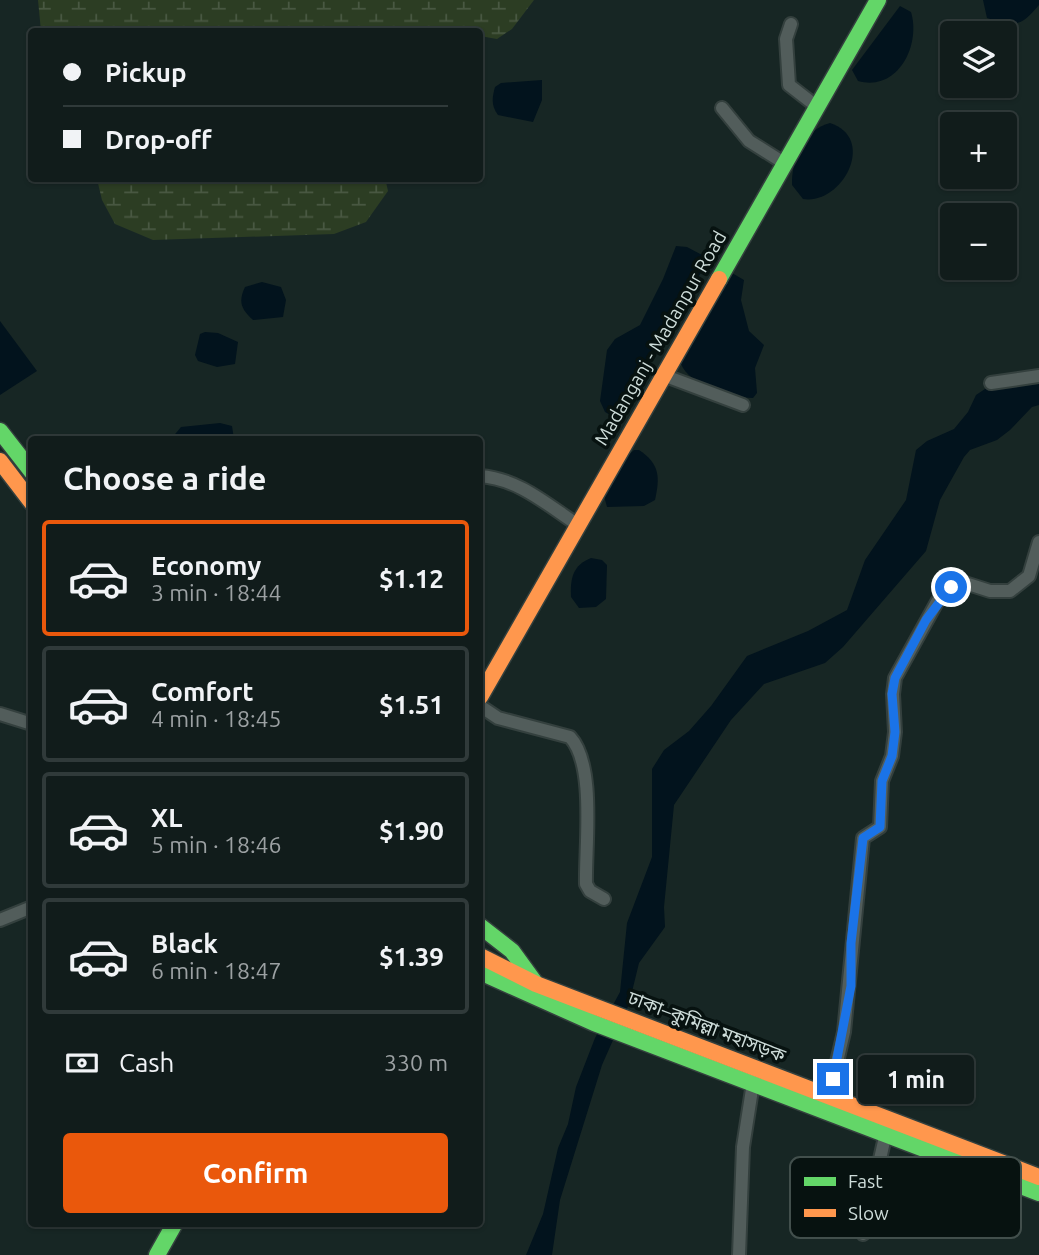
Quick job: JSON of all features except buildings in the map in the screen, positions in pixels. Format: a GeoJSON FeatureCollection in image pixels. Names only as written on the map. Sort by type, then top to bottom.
{"type":"FeatureCollection","features":[{"type":"Feature","properties":{"kind":"main road","name":"Madanganj - Madanpur Road"},"geometry":{"type":"LineString","coordinates":[[483,691],[878,0]]}},
{"type":"Feature","properties":{"kind":"main road"},"geometry":{"type":"LineString","coordinates":[[0,431],[28,467]]}},
{"type":"Feature","properties":{"kind":"main road"},"geometry":{"type":"LineString","coordinates":[[0,461],[28,498]]}},
{"type":"Feature","properties":{"kind":"main road"},"geometry":{"type":"LineString","coordinates":[[483,928],[507,943],[524,961],[536,984]]}},
{"type":"Feature","properties":{"kind":"main road","name":"ঢাকা–কুমিল্লা মহাসড়ক"},"geometry":{"type":"LineString","coordinates":[[483,958],[595,1014]]}},
{"type":"Feature","properties":{"kind":"main road","name":"ঢাকা–কুমিল্লা মহাসড়ক"},"geometry":{"type":"LineString","coordinates":[[483,974],[510,988],[595,1014],[825,1095],[987,1157]]}},
{"type":"Feature","properties":{"kind":"main road","name":"ঢাকা–কুমিল্লা মহাসড়ক"},"geometry":{"type":"LineString","coordinates":[[648,1034],[753,1083],[942,1157]]}},
{"type":"Feature","properties":{"kind":"main road","name":"ঢাকা–কুমিল্লা মহাসড়ক"},"geometry":{"type":"LineString","coordinates":[[1021,1170],[1039,1177]]}},
{"type":"Feature","properties":{"kind":"main road","name":"ঢাকা–কুমিল্লা মহাসড়ক"},"geometry":{"type":"LineString","coordinates":[[1021,1186],[1039,1193]]}},
{"type":"Feature","properties":{"kind":"main road"},"geometry":{"type":"LineString","coordinates":[[157,1255],[173,1227]]}},
{"type":"Feature","properties":{"kind":"street"},"geometry":{"type":"LineString","coordinates":[[791,24],[786,39],[789,85],[792,91],[816,107]]}},
{"type":"Feature","properties":{"kind":"street"},"geometry":{"type":"LineString","coordinates":[[722,108],[749,141],[784,163]]}},
{"type":"Feature","properties":{"kind":"street"},"geometry":{"type":"LineString","coordinates":[[663,376],[743,405]]}},
{"type":"Feature","properties":{"kind":"street"},"geometry":{"type":"LineString","coordinates":[[991,383],[1039,376]]}},
{"type":"Feature","properties":{"kind":"street"},"geometry":{"type":"LineString","coordinates":[[483,477],[509,481],[527,490],[578,525]]}},
{"type":"Feature","properties":{"kind":"street"},"geometry":{"type":"LineString","coordinates":[[825,1095],[833,1079],[845,1032],[863,838],[880,827],[882,781],[892,756],[895,732],[892,694],[895,678],[926,620],[945,592],[965,583],[990,591],[1010,591],[1029,576],[1039,542]]}},
{"type":"Feature","properties":{"kind":"street"},"geometry":{"type":"LineString","coordinates":[[483,708],[498,718],[570,737],[575,743],[586,786],[586,884],[590,891],[604,899]]}},
{"type":"Feature","properties":{"kind":"street"},"geometry":{"type":"LineString","coordinates":[[0,714],[28,723]]}},
{"type":"Feature","properties":{"kind":"street"},"geometry":{"type":"LineString","coordinates":[[0,920],[28,909]]}},
{"type":"Feature","properties":{"kind":"street"},"geometry":{"type":"LineString","coordinates":[[739,1255],[743,1147],[753,1083]]}},
{"type":"Feature","properties":{"kind":"street"},"geometry":{"type":"LineString","coordinates":[[880,1157],[885,1136]]}},
{"type":"Feature","properties":{"kind":"green space"},"geometry":{"type":"Polygon","coordinates":[[[38,0],[534,0],[512,29],[497,39],[483,37],[483,28],[419,26],[41,28],[38,0]]]}},
{"type":"Feature","properties":{"kind":"green space"},"geometry":{"type":"Polygon","coordinates":[[[98,182],[386,182],[388,191],[366,222],[334,234],[153,240],[115,224],[102,200],[98,182]]]}},
{"type":"Feature","properties":{"kind":"water"},"geometry":{"type":"Polygon","coordinates":[[[983,0],[1039,0],[1039,5],[1027,18],[1017,23],[987,18],[983,0]]]}},
{"type":"Feature","properties":{"kind":"water"},"geometry":{"type":"Polygon","coordinates":[[[900,6],[911,12],[913,25],[913,38],[903,63],[885,80],[872,83],[858,81],[852,70],[900,6]]]}},
{"type":"Feature","properties":{"kind":"water"},"geometry":{"type":"Polygon","coordinates":[[[542,80],[542,100],[533,122],[498,115],[493,102],[495,87],[501,83],[542,80]]]}},
{"type":"Feature","properties":{"kind":"water"},"geometry":{"type":"Polygon","coordinates":[[[830,123],[844,131],[851,142],[853,155],[849,169],[842,182],[831,192],[818,198],[803,199],[792,185],[797,156],[813,132],[830,123]]]}},
{"type":"Feature","properties":{"kind":"water"},"geometry":{"type":"Polygon","coordinates":[[[676,246],[687,247],[704,256],[706,264],[620,411],[612,416],[605,412],[600,401],[607,350],[615,339],[640,325],[676,246]]]}},
{"type":"Feature","properties":{"kind":"water"},"geometry":{"type":"Polygon","coordinates":[[[732,273],[744,280],[741,300],[749,331],[764,345],[755,368],[757,393],[753,398],[734,396],[712,389],[693,378],[681,364],[732,273]]]}},
{"type":"Feature","properties":{"kind":"water"},"geometry":{"type":"Polygon","coordinates":[[[262,282],[281,287],[286,300],[283,317],[253,320],[243,309],[241,301],[245,287],[262,282]]]}},
{"type":"Feature","properties":{"kind":"water"},"geometry":{"type":"Polygon","coordinates":[[[0,321],[37,371],[0,395],[0,321]]]}},
{"type":"Feature","properties":{"kind":"water"},"geometry":{"type":"Polygon","coordinates":[[[218,333],[238,342],[235,364],[217,367],[198,361],[195,355],[200,334],[218,333]]]}},
{"type":"Feature","properties":{"kind":"water"},"geometry":{"type":"Polygon","coordinates":[[[1039,384],[1039,405],[1032,407],[997,440],[970,450],[964,457],[940,500],[926,551],[843,647],[825,663],[764,684],[731,720],[674,805],[664,907],[665,927],[639,963],[629,1004],[602,1065],[560,1200],[552,1255],[526,1255],[543,1214],[576,1087],[595,1038],[620,992],[627,923],[652,857],[652,769],[664,750],[689,731],[711,706],[747,656],[808,631],[847,610],[865,560],[906,500],[916,450],[927,441],[954,429],[968,412],[976,395],[985,389],[1039,384]]]}},
{"type":"Feature","properties":{"kind":"water"},"geometry":{"type":"Polygon","coordinates":[[[220,423],[232,426],[234,436],[174,436],[181,427],[220,423]]]}},
{"type":"Feature","properties":{"kind":"water"},"geometry":{"type":"Polygon","coordinates":[[[634,450],[646,455],[655,466],[658,484],[655,500],[644,506],[607,507],[604,496],[625,458],[634,450]]]}},
{"type":"Feature","properties":{"kind":"water"},"geometry":{"type":"Polygon","coordinates":[[[591,558],[602,560],[607,565],[606,599],[596,607],[579,608],[571,597],[572,578],[576,568],[591,558]]]}},
{"type":"Feature","properties":{"kind":"traffic: fast"},"geometry":{"type":"LineString","coordinates":[[719,279],[878,0]]}},
{"type":"Feature","properties":{"kind":"traffic: fast"},"geometry":{"type":"LineString","coordinates":[[0,431],[28,467]]}},
{"type":"Feature","properties":{"kind":"traffic: fast"},"geometry":{"type":"LineString","coordinates":[[483,928],[512,951],[536,984]]}},
{"type":"Feature","properties":{"kind":"traffic: fast"},"geometry":{"type":"LineString","coordinates":[[483,973],[594,1023],[945,1157]]}},
{"type":"Feature","properties":{"kind":"traffic: fast"},"geometry":{"type":"LineString","coordinates":[[1021,1186],[1039,1193]]}},
{"type":"Feature","properties":{"kind":"traffic: fast"},"geometry":{"type":"LineString","coordinates":[[157,1255],[173,1227]]}},
{"type":"Feature","properties":{"kind":"traffic: slow"},"geometry":{"type":"LineString","coordinates":[[483,692],[719,279]]}},
{"type":"Feature","properties":{"kind":"traffic: slow"},"geometry":{"type":"LineString","coordinates":[[0,461],[28,498]]}},
{"type":"Feature","properties":{"kind":"traffic: slow"},"geometry":{"type":"LineString","coordinates":[[483,958],[536,984],[987,1157]]}},
{"type":"Feature","properties":{"kind":"traffic: slow"},"geometry":{"type":"LineString","coordinates":[[1021,1170],[1039,1177]]}},
{"type":"Feature","properties":{"kind":"route"},"geometry":{"type":"LineString","coordinates":[[833,1079],[845,1032],[851,986],[851,943],[863,838],[880,827],[882,781],[892,756],[895,732],[892,694],[895,678],[903,659],[937,602],[951,587]]}}]}
